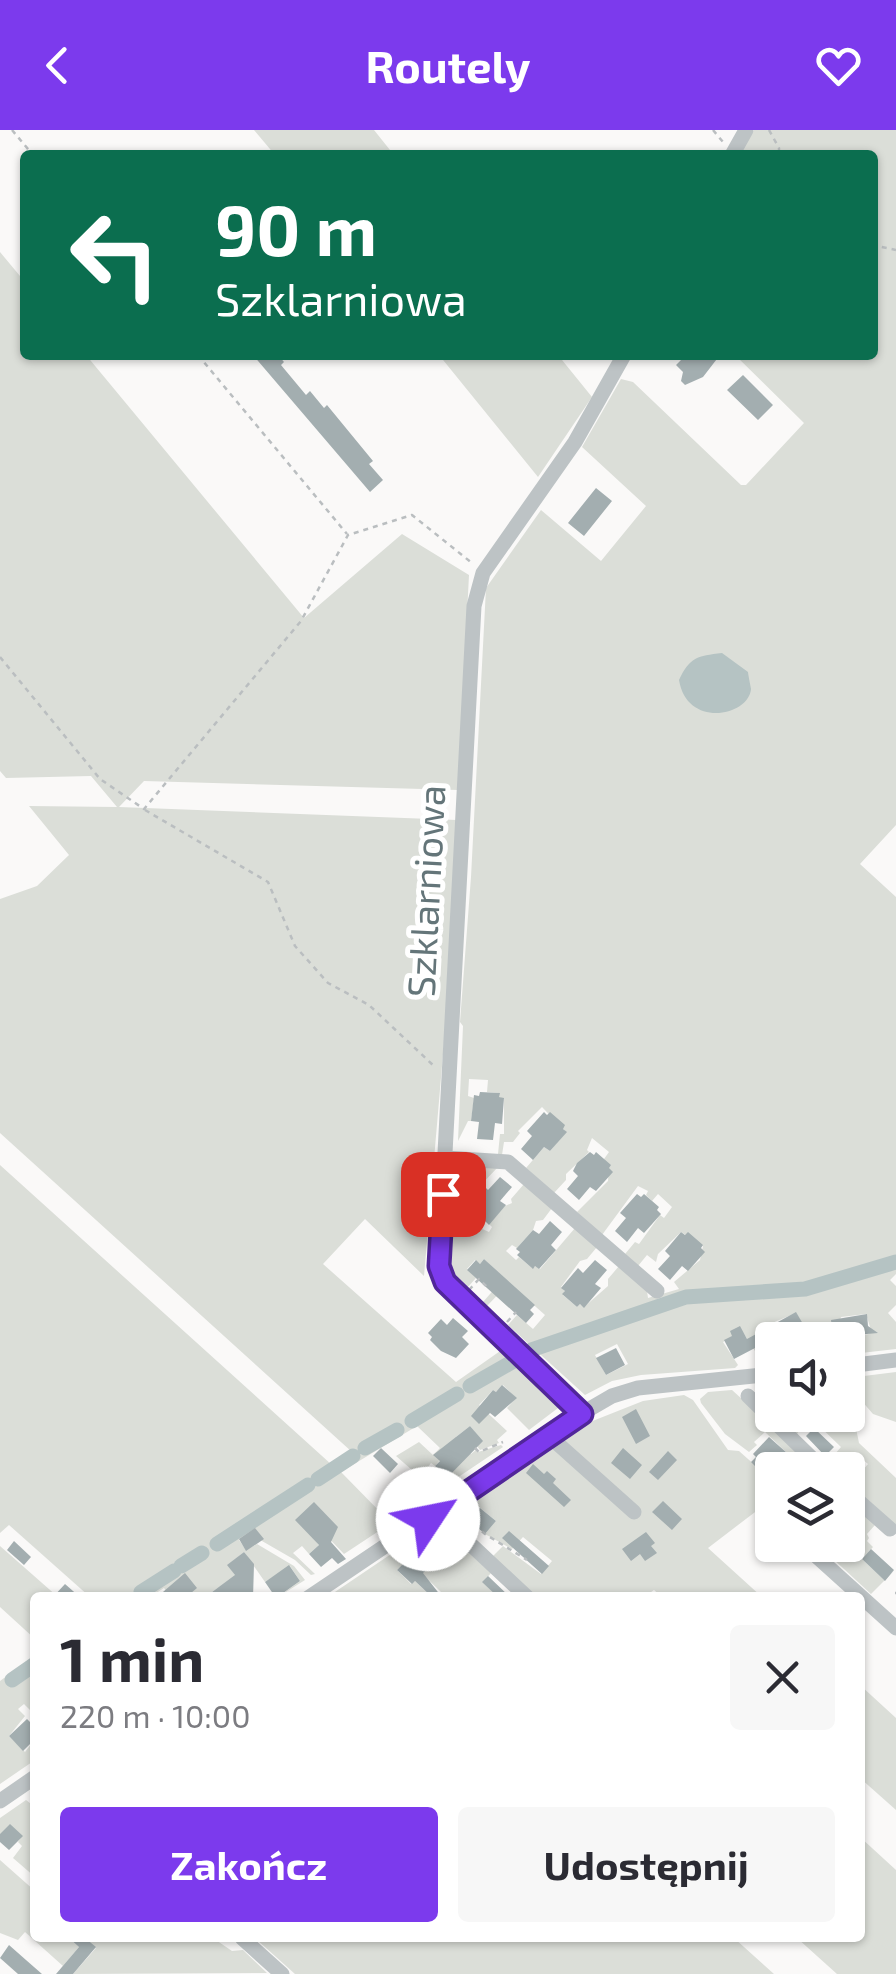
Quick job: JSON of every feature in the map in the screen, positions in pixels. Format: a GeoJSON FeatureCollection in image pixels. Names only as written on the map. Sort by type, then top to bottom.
{"type":"FeatureCollection","features":[{"type":"Feature","properties":{"kind":"street","name":"Szklarniowa"},"geometry":{"type":"LineString","coordinates":[[582,1414],[451,1290],[439,1266],[473,622],[483,572],[575,442],[621,360]]}},
{"type":"Feature","properties":{"kind":"street"},"geometry":{"type":"LineString","coordinates":[[446,1158],[508,1162],[656,1291]]}},
{"type":"Feature","properties":{"kind":"street"},"geometry":{"type":"LineString","coordinates":[[865,1359],[896,1360]]}},
{"type":"Feature","properties":{"kind":"street"},"geometry":{"type":"LineString","coordinates":[[317,1592],[612,1396],[638,1388],[755,1376]]}},
{"type":"Feature","properties":{"kind":"street"},"geometry":{"type":"LineString","coordinates":[[748,1396],[806,1452]]}},
{"type":"Feature","properties":{"kind":"street"},"geometry":{"type":"LineString","coordinates":[[549,1436],[634,1512]]}},
{"type":"Feature","properties":{"kind":"street"},"geometry":{"type":"LineString","coordinates":[[865,1507],[890,1529]]}},
{"type":"Feature","properties":{"kind":"street"},"geometry":{"type":"LineString","coordinates":[[439,1514],[522,1592]]}},
{"type":"Feature","properties":{"kind":"street"},"geometry":{"type":"LineString","coordinates":[[823,1562],[856,1592]]}},
{"type":"Feature","properties":{"kind":"street"},"geometry":{"type":"LineString","coordinates":[[865,1600],[896,1628]]}},
{"type":"Feature","properties":{"kind":"street"},"geometry":{"type":"LineString","coordinates":[[0,1802],[30,1781]]}},
{"type":"Feature","properties":{"kind":"street"},"geometry":{"type":"LineString","coordinates":[[246,1942],[282,1974]]}},
{"type":"Feature","properties":{"kind":"path"},"geometry":{"type":"LineString","coordinates":[[12,130],[28,150]]}},
{"type":"Feature","properties":{"kind":"path"},"geometry":{"type":"LineString","coordinates":[[202,360],[348,535]]}},
{"type":"Feature","properties":{"kind":"path"},"geometry":{"type":"LineString","coordinates":[[144,810],[300,621],[348,535],[412,515],[483,572]]}},
{"type":"Feature","properties":{"kind":"path"},"geometry":{"type":"LineString","coordinates":[[0,657],[100,779],[144,810],[268,882],[294,946],[328,983],[368,1006],[449,1079]]}},
{"type":"Feature","properties":{"kind":"path"},"geometry":{"type":"LineString","coordinates":[[469,1290],[478,1279],[489,1288]]}},
{"type":"Feature","properties":{"kind":"path"},"geometry":{"type":"LineString","coordinates":[[506,1323],[516,1312]]}},
{"type":"Feature","properties":{"kind":"path"},"geometry":{"type":"LineString","coordinates":[[475,1448],[479,1452],[503,1442]]}},
{"type":"Feature","properties":{"kind":"path"},"geometry":{"type":"LineString","coordinates":[[439,1514],[454,1507],[485,1534],[527,1560]]}},
{"type":"Feature","properties":{"kind":"shaded area"},"geometry":{"type":"Polygon","coordinates":[[[254,130],[374,130],[390,150],[271,150],[254,130]]]}},
{"type":"Feature","properties":{"kind":"shaded area"},"geometry":{"type":"Polygon","coordinates":[[[754,130],[896,130],[896,825],[860,864],[896,897],[896,1274],[890,1280],[896,1286],[896,1305],[888,1313],[896,1322],[896,1349],[865,1353],[865,1335],[871,1330],[866,1314],[841,1317],[839,1322],[802,1322],[796,1313],[775,1322],[755,1322],[755,1351],[742,1331],[723,1342],[738,1365],[735,1368],[641,1375],[612,1381],[585,1395],[508,1325],[517,1315],[533,1329],[545,1315],[509,1283],[487,1306],[483,1302],[504,1278],[484,1259],[480,1264],[475,1260],[467,1269],[476,1278],[467,1288],[451,1273],[456,1176],[461,1175],[461,1170],[456,1170],[464,1164],[498,1167],[458,1209],[458,1215],[469,1224],[474,1218],[481,1223],[478,1227],[489,1232],[489,1224],[512,1203],[524,1184],[552,1208],[543,1220],[536,1221],[517,1248],[512,1245],[506,1251],[516,1260],[519,1257],[532,1268],[540,1269],[575,1228],[597,1247],[580,1261],[561,1287],[563,1295],[577,1307],[584,1307],[608,1286],[608,1279],[619,1266],[647,1291],[648,1298],[679,1289],[674,1282],[700,1260],[703,1246],[681,1232],[658,1254],[656,1262],[647,1255],[638,1266],[625,1254],[672,1207],[658,1194],[652,1201],[646,1195],[648,1191],[638,1186],[602,1235],[577,1212],[608,1181],[609,1168],[604,1159],[609,1152],[592,1138],[589,1152],[566,1174],[566,1180],[554,1193],[526,1168],[544,1147],[550,1151],[566,1132],[542,1107],[518,1131],[513,1142],[504,1142],[502,1155],[498,1154],[500,1134],[504,1134],[504,1099],[499,1093],[487,1092],[488,1080],[469,1079],[468,1096],[474,1098],[471,1121],[458,1141],[463,1026],[460,1022],[486,588],[541,510],[601,561],[646,506],[582,447],[621,379],[633,382],[741,485],[746,485],[804,423],[740,360],[878,360],[878,150],[742,150],[754,130]],[[617,1344],[595,1355],[606,1375],[628,1364],[617,1344]]]}},
{"type":"Feature","properties":{"kind":"shaded area"},"geometry":{"type":"Polygon","coordinates":[[[0,252],[20,276],[20,360],[90,360],[304,618],[402,534],[469,575],[458,790],[144,781],[119,807],[457,820],[448,996],[424,1276],[365,1219],[323,1264],[456,1382],[503,1349],[562,1405],[529,1430],[507,1408],[516,1398],[503,1385],[496,1392],[493,1390],[479,1405],[507,1431],[497,1440],[499,1443],[480,1450],[477,1446],[482,1441],[470,1426],[456,1437],[471,1454],[503,1447],[448,1484],[444,1481],[458,1466],[440,1460],[435,1466],[431,1463],[428,1467],[441,1481],[435,1486],[439,1490],[420,1503],[397,1482],[412,1470],[396,1456],[419,1442],[433,1455],[440,1448],[417,1426],[341,1472],[391,1523],[344,1554],[319,1528],[311,1535],[319,1545],[309,1554],[302,1546],[293,1553],[315,1574],[262,1541],[255,1529],[239,1540],[246,1550],[257,1544],[294,1566],[305,1580],[286,1592],[300,1581],[290,1566],[265,1582],[244,1552],[228,1565],[238,1579],[212,1592],[167,1592],[164,1588],[158,1592],[84,1592],[9,1525],[0,1533],[0,1165],[332,1465],[352,1452],[0,1133],[0,899],[37,886],[69,855],[29,806],[117,807],[91,776],[6,778],[0,771],[0,252]]]}},
{"type":"Feature","properties":{"kind":"shaded area"},"geometry":{"type":"Polygon","coordinates":[[[443,360],[562,360],[592,397],[538,477],[443,360]]]}},
{"type":"Feature","properties":{"kind":"shaded area"},"geometry":{"type":"Polygon","coordinates":[[[722,653],[748,672],[751,689],[740,706],[729,711],[705,712],[684,696],[679,680],[695,659],[722,653]]]}},
{"type":"Feature","properties":{"kind":"shaded area"},"geometry":{"type":"Polygon","coordinates":[[[896,1372],[896,1422],[873,1414],[865,1405],[865,1376],[896,1372]]]}},
{"type":"Feature","properties":{"kind":"shaded area"},"geometry":{"type":"Polygon","coordinates":[[[732,1390],[755,1411],[755,1432],[765,1432],[754,1442],[757,1445],[749,1452],[725,1434],[700,1399],[708,1392],[732,1390]]]}},
{"type":"Feature","properties":{"kind":"shaded area"},"geometry":{"type":"Polygon","coordinates":[[[684,1395],[693,1400],[728,1450],[739,1451],[755,1465],[755,1512],[708,1548],[756,1592],[531,1592],[492,1557],[503,1546],[541,1574],[552,1561],[523,1537],[512,1549],[485,1534],[496,1521],[479,1507],[469,1517],[459,1509],[585,1424],[643,1401],[684,1395]]]}},
{"type":"Feature","properties":{"kind":"shaded area"},"geometry":{"type":"Polygon","coordinates":[[[765,1432],[778,1432],[800,1452],[786,1452],[765,1432]]]}},
{"type":"Feature","properties":{"kind":"shaded area"},"geometry":{"type":"Polygon","coordinates":[[[825,1432],[857,1432],[859,1443],[896,1478],[896,1529],[865,1501],[865,1452],[837,1452],[841,1447],[825,1432]]]}},
{"type":"Feature","properties":{"kind":"shaded area"},"geometry":{"type":"Polygon","coordinates":[[[865,1514],[875,1525],[867,1534],[873,1547],[865,1556],[865,1514]]]}},
{"type":"Feature","properties":{"kind":"shaded area"},"geometry":{"type":"Polygon","coordinates":[[[437,1523],[491,1573],[483,1582],[494,1592],[441,1592],[408,1560],[397,1570],[427,1592],[335,1592],[437,1523]]]}},
{"type":"Feature","properties":{"kind":"shaded area"},"geometry":{"type":"Polygon","coordinates":[[[0,1546],[52,1592],[30,1592],[30,1634],[0,1607],[0,1546]]]}},
{"type":"Feature","properties":{"kind":"shaded area"},"geometry":{"type":"Polygon","coordinates":[[[836,1562],[865,1562],[884,1580],[894,1571],[871,1594],[836,1562]]]}},
{"type":"Feature","properties":{"kind":"shaded area"},"geometry":{"type":"Polygon","coordinates":[[[30,1659],[30,1710],[24,1704],[18,1709],[25,1716],[9,1736],[25,1752],[30,1746],[30,1763],[0,1784],[0,1681],[30,1659]]]}},
{"type":"Feature","properties":{"kind":"shaded area"},"geometry":{"type":"Polygon","coordinates":[[[865,1690],[896,1718],[896,1810],[865,1782],[865,1690]]]}},
{"type":"Feature","properties":{"kind":"shaded area"},"geometry":{"type":"Polygon","coordinates":[[[26,1800],[30,1803],[30,1873],[13,1858],[22,1846],[18,1842],[22,1836],[0,1834],[0,1818],[26,1800]]]}},
{"type":"Feature","properties":{"kind":"shaded area"},"geometry":{"type":"Polygon","coordinates":[[[865,1842],[896,1870],[896,1974],[837,1974],[801,1942],[865,1942],[865,1842]]]}},
{"type":"Feature","properties":{"kind":"shaded area"},"geometry":{"type":"Polygon","coordinates":[[[0,1860],[30,1887],[30,1936],[25,1932],[18,1940],[0,1933],[0,1860]]]}},
{"type":"Feature","properties":{"kind":"shaded area"},"geometry":{"type":"Polygon","coordinates":[[[36,1942],[73,1942],[79,1947],[63,1966],[36,1942]]]}},
{"type":"Feature","properties":{"kind":"shaded area"},"geometry":{"type":"Polygon","coordinates":[[[89,1942],[219,1942],[232,1951],[243,1950],[267,1973],[73,1974],[96,1948],[89,1942]]]}},
{"type":"Feature","properties":{"kind":"shaded area"},"geometry":{"type":"Polygon","coordinates":[[[259,1942],[738,1942],[774,1974],[295,1974],[259,1942]]]}},
{"type":"Feature","properties":{"kind":"building"},"geometry":{"type":"Polygon","coordinates":[[[257,360],[282,360],[281,365],[306,395],[310,391],[324,408],[327,405],[373,461],[369,464],[383,480],[370,492],[257,360]]]}},
{"type":"Feature","properties":{"kind":"building"},"geometry":{"type":"Polygon","coordinates":[[[681,360],[716,360],[703,377],[685,385],[681,381],[683,372],[676,365],[681,360]]]}},
{"type":"Feature","properties":{"kind":"building"},"geometry":{"type":"Polygon","coordinates":[[[743,375],[773,405],[758,420],[727,390],[743,375]]]}},
{"type":"Feature","properties":{"kind":"building"},"geometry":{"type":"Polygon","coordinates":[[[596,488],[612,501],[584,536],[568,523],[596,488]]]}},
{"type":"Feature","properties":{"kind":"building"},"geometry":{"type":"Polygon","coordinates":[[[480,1092],[500,1093],[499,1097],[504,1098],[502,1124],[495,1123],[493,1140],[477,1139],[479,1122],[471,1121],[474,1095],[479,1096],[480,1092]]]}},
{"type":"Feature","properties":{"kind":"building"},"geometry":{"type":"Polygon","coordinates":[[[544,1112],[550,1112],[565,1125],[563,1129],[567,1132],[550,1151],[544,1147],[533,1160],[521,1149],[532,1136],[527,1131],[544,1112]]]}},
{"type":"Feature","properties":{"kind":"building"},"geometry":{"type":"Polygon","coordinates":[[[590,1152],[596,1152],[611,1165],[613,1172],[596,1191],[590,1187],[579,1200],[567,1189],[578,1176],[573,1171],[577,1163],[590,1152]]]}},
{"type":"Feature","properties":{"kind":"building"},"geometry":{"type":"Polygon","coordinates":[[[500,1177],[512,1187],[500,1201],[506,1205],[489,1225],[485,1221],[482,1224],[467,1211],[470,1208],[466,1205],[483,1185],[488,1190],[500,1177]]]}},
{"type":"Feature","properties":{"kind":"building"},"geometry":{"type":"Polygon","coordinates":[[[637,1194],[644,1194],[659,1207],[661,1214],[644,1233],[638,1228],[627,1242],[615,1231],[626,1218],[620,1213],[637,1194]]]}},
{"type":"Feature","properties":{"kind":"building"},"geometry":{"type":"Polygon","coordinates":[[[550,1221],[562,1232],[551,1245],[556,1250],[539,1269],[533,1269],[517,1255],[520,1252],[516,1249],[533,1230],[539,1234],[550,1221]]]}},
{"type":"Feature","properties":{"kind":"building"},"geometry":{"type":"Polygon","coordinates":[[[681,1232],[688,1232],[703,1245],[705,1252],[688,1271],[682,1266],[670,1280],[658,1269],[670,1256],[665,1251],[681,1232]]]}},
{"type":"Feature","properties":{"kind":"building"},"geometry":{"type":"Polygon","coordinates":[[[484,1259],[535,1305],[530,1310],[534,1314],[526,1323],[467,1270],[476,1260],[480,1264],[484,1259]]]}},
{"type":"Feature","properties":{"kind":"building"},"geometry":{"type":"Polygon","coordinates":[[[595,1260],[607,1270],[595,1284],[601,1288],[584,1308],[580,1304],[577,1307],[562,1294],[565,1291],[561,1288],[578,1268],[583,1273],[595,1260]]]}},
{"type":"Feature","properties":{"kind":"building"},"geometry":{"type":"Polygon","coordinates":[[[796,1312],[802,1322],[778,1322],[796,1312]]]}},
{"type":"Feature","properties":{"kind":"building"},"geometry":{"type":"Polygon","coordinates":[[[867,1314],[868,1326],[878,1333],[865,1334],[865,1322],[831,1320],[867,1314]]]}},
{"type":"Feature","properties":{"kind":"building"},"geometry":{"type":"Polygon","coordinates":[[[453,1318],[468,1331],[462,1337],[469,1344],[456,1358],[441,1351],[428,1333],[441,1319],[447,1325],[453,1318]]]}},
{"type":"Feature","properties":{"kind":"building"},"geometry":{"type":"Polygon","coordinates":[[[740,1326],[747,1339],[755,1335],[755,1348],[734,1359],[724,1340],[740,1326]]]}},
{"type":"Feature","properties":{"kind":"building"},"geometry":{"type":"Polygon","coordinates":[[[616,1348],[625,1365],[606,1375],[596,1358],[616,1348]]]}},
{"type":"Feature","properties":{"kind":"building"},"geometry":{"type":"Polygon","coordinates":[[[502,1385],[517,1398],[495,1417],[490,1413],[479,1424],[471,1416],[502,1385]]]}},
{"type":"Feature","properties":{"kind":"building"},"geometry":{"type":"Polygon","coordinates":[[[636,1409],[650,1436],[636,1444],[622,1417],[636,1409]]]}},
{"type":"Feature","properties":{"kind":"building"},"geometry":{"type":"Polygon","coordinates":[[[470,1426],[483,1441],[444,1481],[436,1473],[439,1469],[435,1466],[440,1461],[433,1455],[470,1426]]]}},
{"type":"Feature","properties":{"kind":"building"},"geometry":{"type":"Polygon","coordinates":[[[818,1432],[834,1447],[821,1452],[806,1436],[818,1432]]]}},
{"type":"Feature","properties":{"kind":"building"},"geometry":{"type":"Polygon","coordinates":[[[769,1437],[786,1452],[755,1452],[755,1456],[753,1454],[769,1437]]]}},
{"type":"Feature","properties":{"kind":"building"},"geometry":{"type":"Polygon","coordinates":[[[381,1448],[398,1464],[390,1473],[373,1456],[381,1448]]]}},
{"type":"Feature","properties":{"kind":"building"},"geometry":{"type":"Polygon","coordinates":[[[623,1448],[642,1465],[630,1479],[611,1463],[623,1448]]]}},
{"type":"Feature","properties":{"kind":"building"},"geometry":{"type":"Polygon","coordinates":[[[668,1451],[677,1460],[658,1480],[649,1472],[668,1451]]]}},
{"type":"Feature","properties":{"kind":"building"},"geometry":{"type":"Polygon","coordinates":[[[533,1464],[556,1479],[553,1483],[571,1500],[564,1507],[526,1473],[533,1464]]]}},
{"type":"Feature","properties":{"kind":"building"},"geometry":{"type":"Polygon","coordinates":[[[399,1494],[407,1502],[390,1517],[383,1509],[399,1494]]]}},
{"type":"Feature","properties":{"kind":"building"},"geometry":{"type":"Polygon","coordinates":[[[663,1501],[682,1519],[672,1530],[652,1512],[663,1501]]]}},
{"type":"Feature","properties":{"kind":"building"},"geometry":{"type":"Polygon","coordinates":[[[314,1502],[338,1527],[331,1542],[346,1559],[338,1564],[332,1558],[321,1567],[309,1554],[319,1545],[295,1520],[314,1502]]]}},
{"type":"Feature","properties":{"kind":"building"},"geometry":{"type":"Polygon","coordinates":[[[480,1508],[496,1521],[485,1534],[469,1520],[480,1508]]]}},
{"type":"Feature","properties":{"kind":"building"},"geometry":{"type":"Polygon","coordinates":[[[255,1528],[264,1539],[246,1551],[239,1539],[255,1528]]]}},
{"type":"Feature","properties":{"kind":"building"},"geometry":{"type":"Polygon","coordinates":[[[509,1531],[549,1566],[542,1574],[502,1538],[509,1531]]]}},
{"type":"Feature","properties":{"kind":"building"},"geometry":{"type":"Polygon","coordinates":[[[646,1532],[657,1553],[645,1561],[640,1554],[631,1561],[622,1549],[646,1532]]]}},
{"type":"Feature","properties":{"kind":"building"},"geometry":{"type":"Polygon","coordinates":[[[440,1533],[451,1544],[423,1573],[438,1592],[427,1592],[397,1570],[408,1559],[412,1563],[440,1533]]]}},
{"type":"Feature","properties":{"kind":"building"},"geometry":{"type":"Polygon","coordinates":[[[14,1541],[31,1557],[24,1565],[7,1550],[14,1541]]]}},
{"type":"Feature","properties":{"kind":"building"},"geometry":{"type":"Polygon","coordinates":[[[871,1549],[894,1570],[885,1581],[865,1562],[871,1549]]]}},
{"type":"Feature","properties":{"kind":"building"},"geometry":{"type":"Polygon","coordinates":[[[244,1552],[254,1564],[253,1592],[212,1592],[235,1575],[227,1565],[244,1552]]]}},
{"type":"Feature","properties":{"kind":"building"},"geometry":{"type":"Polygon","coordinates":[[[289,1565],[300,1581],[284,1592],[272,1592],[265,1582],[289,1565]]]}},
{"type":"Feature","properties":{"kind":"building"},"geometry":{"type":"Polygon","coordinates":[[[185,1573],[197,1588],[192,1592],[163,1592],[185,1573]]]}},
{"type":"Feature","properties":{"kind":"building"},"geometry":{"type":"Polygon","coordinates":[[[488,1576],[505,1592],[493,1592],[482,1582],[488,1576]]]}},
{"type":"Feature","properties":{"kind":"building"},"geometry":{"type":"Polygon","coordinates":[[[65,1584],[74,1592],[58,1592],[65,1584]]]}},
{"type":"Feature","properties":{"kind":"building"},"geometry":{"type":"Polygon","coordinates":[[[27,1719],[30,1722],[30,1744],[23,1751],[9,1736],[27,1719]]]}},
{"type":"Feature","properties":{"kind":"building"},"geometry":{"type":"Polygon","coordinates":[[[10,1824],[23,1836],[9,1850],[0,1842],[0,1834],[10,1824]]]}},
{"type":"Feature","properties":{"kind":"building"},"geometry":{"type":"Polygon","coordinates":[[[73,1942],[90,1942],[96,1947],[73,1974],[56,1974],[79,1947],[73,1942]]]}},
{"type":"Feature","properties":{"kind":"building"},"geometry":{"type":"Polygon","coordinates":[[[9,1945],[42,1974],[18,1974],[0,1958],[9,1945]]]}},
{"type":"Feature","properties":{"kind":"waterway"},"geometry":{"type":"LineString","coordinates":[[531,1350],[686,1297],[805,1289],[896,1262]]}},
{"type":"Feature","properties":{"kind":"waterway"},"geometry":{"type":"LineString","coordinates":[[470,1386],[512,1362]]}},
{"type":"Feature","properties":{"kind":"waterway"},"geometry":{"type":"LineString","coordinates":[[412,1421],[457,1394]]}},
{"type":"Feature","properties":{"kind":"waterway"},"geometry":{"type":"LineString","coordinates":[[365,1448],[397,1430]]}},
{"type":"Feature","properties":{"kind":"waterway"},"geometry":{"type":"LineString","coordinates":[[318,1479],[353,1456]]}},
{"type":"Feature","properties":{"kind":"waterway"},"geometry":{"type":"LineString","coordinates":[[217,1544],[308,1485]]}},
{"type":"Feature","properties":{"kind":"waterway"},"geometry":{"type":"LineString","coordinates":[[181,1566],[202,1553]]}},
{"type":"Feature","properties":{"kind":"waterway"},"geometry":{"type":"LineString","coordinates":[[141,1592],[174,1571]]}},
{"type":"Feature","properties":{"kind":"waterway"},"geometry":{"type":"LineString","coordinates":[[12,1680],[30,1667]]}},
{"type":"Feature","properties":{"kind":"route"},"geometry":{"type":"LineString","coordinates":[[428,1519],[582,1414],[445,1282],[439,1266],[443,1194]]}}]}
